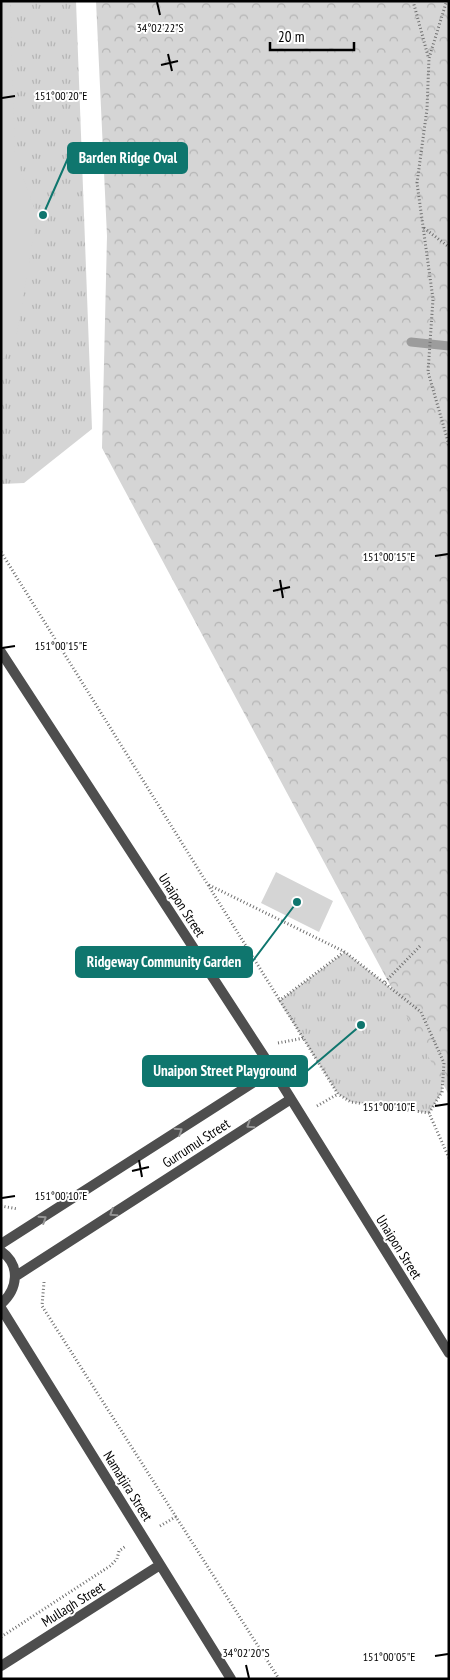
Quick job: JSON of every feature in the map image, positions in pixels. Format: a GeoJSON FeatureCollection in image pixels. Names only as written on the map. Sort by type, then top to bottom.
{"type":"FeatureCollection","features":[{"type":"Feature","properties":{"kind":"street","name":"Unaipon Street"},"geometry":{"type":"LineString","coordinates":[[1,652],[273,1070],[449,1353]]}},
{"type":"Feature","properties":{"kind":"street","name":"Gurrumul Street"},"geometry":{"type":"LineString","coordinates":[[1,1244],[273,1070]]}},
{"type":"Feature","properties":{"kind":"street","name":"Gurrumul Street"},"geometry":{"type":"LineString","coordinates":[[16,1276],[291,1099]]}},
{"type":"Feature","properties":{"kind":"street"},"geometry":{"type":"LineString","coordinates":[[1,1251],[10,1259],[16,1276],[14,1288],[1,1306]]}},
{"type":"Feature","properties":{"kind":"street","name":"Namatjira Street"},"geometry":{"type":"LineString","coordinates":[[1,1306],[231,1679]]}},
{"type":"Feature","properties":{"kind":"street","name":"Mullagh Street"},"geometry":{"type":"LineString","coordinates":[[1,1666],[160,1565]]}},
{"type":"Feature","properties":{"kind":"path"},"geometry":{"type":"LineString","coordinates":[[413,1],[429,58]]}},
{"type":"Feature","properties":{"kind":"path"},"geometry":{"type":"LineString","coordinates":[[449,2],[446,3],[429,58],[427,109],[417,184],[433,299],[428,372],[449,446]]}},
{"type":"Feature","properties":{"kind":"path"},"geometry":{"type":"LineString","coordinates":[[424,228],[449,247]]}},
{"type":"Feature","properties":{"kind":"path"},"geometry":{"type":"LineString","coordinates":[[1,552],[208,884],[278,1001],[338,1094],[352,1102],[429,1113]]}},
{"type":"Feature","properties":{"kind":"path"},"geometry":{"type":"LineString","coordinates":[[208,884],[345,952],[421,1012],[444,1063],[442,1092],[429,1113]]}},
{"type":"Feature","properties":{"kind":"path"},"geometry":{"type":"LineString","coordinates":[[385,982],[421,945]]}},
{"type":"Feature","properties":{"kind":"path"},"geometry":{"type":"LineString","coordinates":[[278,1001],[345,952]]}},
{"type":"Feature","properties":{"kind":"path"},"geometry":{"type":"LineString","coordinates":[[429,1113],[449,1158]]}},
{"type":"Feature","properties":{"kind":"path"},"geometry":{"type":"LineString","coordinates":[[1,1206],[23,1210]]}},
{"type":"Feature","properties":{"kind":"path"},"geometry":{"type":"LineString","coordinates":[[48,1277],[43,1283],[42,1306],[279,1679]]}},
{"type":"Feature","properties":{"kind":"path"},"geometry":{"type":"LineString","coordinates":[[1,1637],[110,1566],[116,1559],[119,1551],[177,1516]]}},
{"type":"Feature","properties":{"kind":"green space"},"geometry":{"type":"Polygon","coordinates":[[[1,1],[76,1],[92,429],[24,483],[1,484],[1,1]]]}},
{"type":"Feature","properties":{"kind":"green space"},"geometry":{"type":"Polygon","coordinates":[[[1,1],[10,1],[15,155],[37,216],[16,339],[1,363],[1,1]]]}},
{"type":"Feature","properties":{"kind":"green space"},"geometry":{"type":"Polygon","coordinates":[[[96,1],[449,1],[449,1095],[102,448],[107,236],[96,1]]]}},
{"type":"Feature","properties":{"kind":"green space"},"geometry":{"type":"Polygon","coordinates":[[[276,872],[333,901],[319,932],[261,903],[276,872]]]}},
{"type":"Feature","properties":{"kind":"green space"},"geometry":{"type":"Polygon","coordinates":[[[345,952],[421,1012],[444,1063],[442,1092],[429,1113],[351,1102],[338,1094],[279,1001],[345,952]]]}},
{"type":"Feature","properties":{"kind":"waterway"},"geometry":{"type":"LineString","coordinates":[[411,342],[449,346]]}},
{"type":"Feature","properties":{"kind":"place","name":"Barden Ridge Oval"},"geometry":{"type":"Point","coordinates":[43,215]}},
{"type":"Feature","properties":{"kind":"place","name":"Ridgeway Community Garden"},"geometry":{"type":"Point","coordinates":[297,902]}},
{"type":"Feature","properties":{"kind":"place","name":"Unaipon Street Playground"},"geometry":{"type":"Point","coordinates":[361,1025]}}]}
